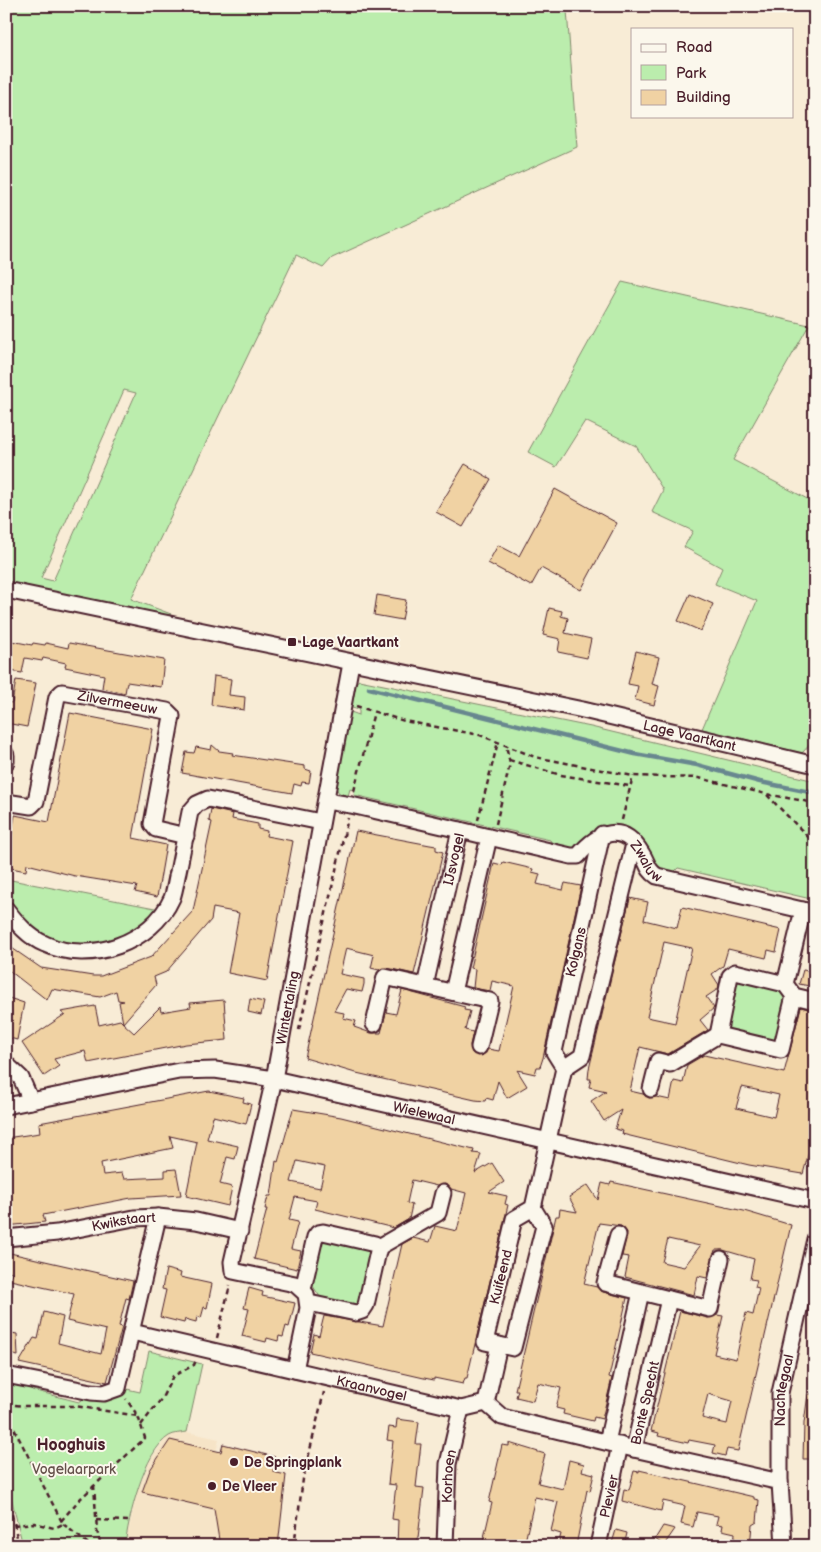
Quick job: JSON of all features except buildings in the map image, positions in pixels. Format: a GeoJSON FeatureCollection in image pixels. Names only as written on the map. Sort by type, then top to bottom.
{"type":"FeatureCollection","features":[{"type":"Feature","properties":{"kind":"street","name":"Lage Vaartkant"},"geometry":{"type":"LineString","coordinates":[[6,590],[583,710],[815,764]]}},
{"type":"Feature","properties":{"kind":"street","name":"Wintertaling"},"geometry":{"type":"LineString","coordinates":[[233,1271],[232,1262],[274,1079],[352,663]]}},
{"type":"Feature","properties":{"kind":"street","name":"Zilvermeeuw"},"geometry":{"type":"LineString","coordinates":[[6,802],[31,806],[36,801],[57,697],[62,692],[167,711],[172,716],[152,824],[156,829],[186,836]]}},
{"type":"Feature","properties":{"kind":"street"},"geometry":{"type":"LineString","coordinates":[[6,754],[6,762]]}},
{"type":"Feature","properties":{"kind":"street"},"geometry":{"type":"LineString","coordinates":[[6,909],[20,927],[45,944],[78,952],[104,950],[138,936],[158,920],[172,897],[190,812],[197,804],[208,799],[321,822]]}},
{"type":"Feature","properties":{"kind":"street"},"geometry":{"type":"LineString","coordinates":[[326,801],[460,830]]}},
{"type":"Feature","properties":{"kind":"street","name":"IJsvogel"},"geometry":{"type":"LineString","coordinates":[[425,986],[460,830],[486,836],[453,992]]}},
{"type":"Feature","properties":{"kind":"street"},"geometry":{"type":"LineString","coordinates":[[486,836],[578,856],[592,840],[602,834]]}},
{"type":"Feature","properties":{"kind":"street","name":"Zwaluw"},"geometry":{"type":"LineString","coordinates":[[602,834],[618,834],[634,844],[642,853],[650,872],[657,876],[809,912]]}},
{"type":"Feature","properties":{"kind":"street","name":"Kolgans"},"geometry":{"type":"LineString","coordinates":[[564,1068],[554,1052],[602,834]]}},
{"type":"Feature","properties":{"kind":"street"},"geometry":{"type":"LineString","coordinates":[[533,1208],[564,1068],[582,1056],[634,844]]}},
{"type":"Feature","properties":{"kind":"street"},"geometry":{"type":"LineString","coordinates":[[785,984],[809,912]]}},
{"type":"Feature","properties":{"kind":"street"},"geometry":{"type":"LineString","coordinates":[[718,1035],[730,976],[735,972],[785,984],[794,996],[815,1001]]}},
{"type":"Feature","properties":{"kind":"street"},"geometry":{"type":"LineString","coordinates":[[374,1024],[385,977],[490,1001],[479,1047]]}},
{"type":"Feature","properties":{"kind":"street"},"geometry":{"type":"LineString","coordinates":[[651,1089],[658,1061],[670,1064],[718,1035],[781,1050],[794,996]]}},
{"type":"Feature","properties":{"kind":"street"},"geometry":{"type":"LineString","coordinates":[[6,1064],[21,1078],[30,1101]]}},
{"type":"Feature","properties":{"kind":"street","name":"Wielewaal"},"geometry":{"type":"LineString","coordinates":[[6,1106],[179,1071],[216,1070],[274,1079],[815,1201]]}},
{"type":"Feature","properties":{"kind":"street"},"geometry":{"type":"LineString","coordinates":[[233,1271],[295,1284],[306,1296],[356,1313],[362,1311],[366,1305],[379,1247],[438,1213],[443,1193]]}},
{"type":"Feature","properties":{"kind":"street","name":"Kuifeend"},"geometry":{"type":"LineString","coordinates":[[533,1208],[544,1226],[513,1348],[485,1342],[514,1219],[533,1208]]}},
{"type":"Feature","properties":{"kind":"street"},"geometry":{"type":"LineString","coordinates":[[6,1375],[91,1392],[104,1393],[118,1388],[158,1217]]}},
{"type":"Feature","properties":{"kind":"street","name":"Kwikstaart"},"geometry":{"type":"LineString","coordinates":[[6,1238],[56,1234],[134,1218],[158,1217],[196,1220],[240,1231]]}},
{"type":"Feature","properties":{"kind":"street"},"geometry":{"type":"LineString","coordinates":[[298,1373],[306,1296],[315,1237],[318,1233],[323,1232],[375,1244],[379,1247]]}},
{"type":"Feature","properties":{"kind":"street"},"geometry":{"type":"LineString","coordinates":[[618,1235],[605,1283],[669,1299],[710,1308],[721,1259]]}},
{"type":"Feature","properties":{"kind":"street","name":"Nachtegaal"},"geometry":{"type":"LineString","coordinates":[[784,1546],[780,1482],[780,1393],[811,1274],[815,1239]]}},
{"type":"Feature","properties":{"kind":"street","name":"Bonte Specht"},"geometry":{"type":"LineString","coordinates":[[620,1445],[641,1292]]}},
{"type":"Feature","properties":{"kind":"street","name":"Bonte Specht"},"geometry":{"type":"LineString","coordinates":[[620,1445],[669,1299]]}},
{"type":"Feature","properties":{"kind":"street","name":"Kraanvogel"},"geometry":{"type":"LineString","coordinates":[[132,1332],[208,1350],[230,1358],[461,1409],[486,1403]]}},
{"type":"Feature","properties":{"kind":"street"},"geometry":{"type":"LineString","coordinates":[[499,1345],[486,1403],[502,1417],[780,1482]]}},
{"type":"Feature","properties":{"kind":"street","name":"Korhoen"},"geometry":{"type":"LineString","coordinates":[[446,1546],[448,1464],[461,1409]]}},
{"type":"Feature","properties":{"kind":"street","name":"Plevier"},"geometry":{"type":"LineString","coordinates":[[598,1546],[620,1445]]}},
{"type":"Feature","properties":{"kind":"path"},"geometry":{"type":"LineString","coordinates":[[344,702],[404,721],[461,730],[498,742],[535,758],[633,776],[698,778],[815,803]]}},
{"type":"Feature","properties":{"kind":"path"},"geometry":{"type":"LineString","coordinates":[[298,1037],[374,712]]}},
{"type":"Feature","properties":{"kind":"path"},"geometry":{"type":"LineString","coordinates":[[486,836],[498,742]]}},
{"type":"Feature","properties":{"kind":"path"},"geometry":{"type":"LineString","coordinates":[[486,836],[510,764],[506,746]]}},
{"type":"Feature","properties":{"kind":"path"},"geometry":{"type":"LineString","coordinates":[[509,760],[561,775],[630,786]]}},
{"type":"Feature","properties":{"kind":"path"},"geometry":{"type":"LineString","coordinates":[[618,834],[633,776]]}},
{"type":"Feature","properties":{"kind":"path"},"geometry":{"type":"LineString","coordinates":[[766,794],[815,844]]}},
{"type":"Feature","properties":{"kind":"path"},"geometry":{"type":"LineString","coordinates":[[141,1425],[162,1398],[173,1376],[194,1365],[208,1350],[233,1271]]}},
{"type":"Feature","properties":{"kind":"path"},"geometry":{"type":"LineString","coordinates":[[294,1546],[303,1479],[327,1378]]}},
{"type":"Feature","properties":{"kind":"path"},"geometry":{"type":"LineString","coordinates":[[14,1526],[34,1523],[54,1528],[62,1522],[94,1485],[145,1438],[138,1416],[118,1388]]}},
{"type":"Feature","properties":{"kind":"path"},"geometry":{"type":"LineString","coordinates":[[6,1404],[75,1406],[138,1416]]}},
{"type":"Feature","properties":{"kind":"path"},"geometry":{"type":"LineString","coordinates":[[6,1413],[62,1522],[91,1546]]}},
{"type":"Feature","properties":{"kind":"path"},"geometry":{"type":"LineString","coordinates":[[94,1485],[96,1520],[101,1546]]}},
{"type":"Feature","properties":{"kind":"path"},"geometry":{"type":"LineString","coordinates":[[6,1488],[19,1546]]}},
{"type":"Feature","properties":{"kind":"path"},"geometry":{"type":"LineString","coordinates":[[96,1520],[128,1520]]}},
{"type":"Feature","properties":{"kind":"path"},"geometry":{"type":"LineString","coordinates":[[6,1544],[18,1540]]}},
{"type":"Feature","properties":{"kind":"shaded area","name":"De Vleer"},"geometry":{"type":"Polygon","coordinates":[[[187,1432],[219,1439],[215,1457],[220,1457],[223,1444],[275,1457],[273,1472],[286,1475],[278,1546],[125,1546],[137,1491],[151,1459],[166,1438],[178,1433],[187,1432]]]}},
{"type":"Feature","properties":{"kind":"green space"},"geometry":{"type":"Polygon","coordinates":[[[6,6],[578,6],[567,10],[577,147],[332,258],[323,268],[296,255],[131,599],[171,614],[162,619],[6,583],[6,6]],[[124,390],[41,578],[53,581],[136,393],[124,390]]]}},
{"type":"Feature","properties":{"kind":"green space"},"geometry":{"type":"Polygon","coordinates":[[[622,282],[809,325],[733,460],[815,503],[815,739],[802,753],[702,729],[757,601],[715,584],[722,568],[684,547],[693,531],[652,512],[663,490],[636,446],[585,421],[556,467],[528,452],[622,282]]]}},
{"type":"Feature","properties":{"kind":"green space"},"geometry":{"type":"Polygon","coordinates":[[[359,680],[591,727],[815,781],[815,900],[678,868],[673,873],[655,869],[630,835],[577,851],[553,846],[550,840],[354,795],[355,791],[350,789],[348,796],[339,793],[335,786],[348,711],[359,715],[359,710],[349,707],[354,684],[359,680]]]}},
{"type":"Feature","properties":{"kind":"green space"},"geometry":{"type":"Polygon","coordinates":[[[6,879],[160,909],[141,926],[111,941],[87,944],[57,944],[32,930],[6,901],[6,879]]]}},
{"type":"Feature","properties":{"kind":"green space"},"geometry":{"type":"Polygon","coordinates":[[[736,976],[780,986],[786,1002],[776,1040],[725,1028],[736,976]]]}},
{"type":"Feature","properties":{"kind":"green space"},"geometry":{"type":"Polygon","coordinates":[[[319,1238],[372,1250],[359,1307],[322,1300],[307,1277],[319,1238]]]}},
{"type":"Feature","properties":{"kind":"green space","name":"Vogelaarpark"},"geometry":{"type":"Polygon","coordinates":[[[149,1351],[202,1364],[187,1432],[169,1436],[160,1444],[152,1456],[139,1486],[125,1546],[23,1546],[6,1476],[6,1382],[23,1381],[32,1390],[79,1402],[85,1398],[108,1401],[127,1389],[140,1392],[149,1351]]]}},
{"type":"Feature","properties":{"kind":"waterway"},"geometry":{"type":"LineString","coordinates":[[369,688],[635,754],[697,765],[760,782],[815,793]]}},
{"type":"Feature","properties":{"kind":"place","name":"Lage Vaartkant"},"geometry":{"type":"Point","coordinates":[292,642]}},
{"type":"Feature","properties":{"kind":"place","name":"De Springplank"},"geometry":{"type":"Point","coordinates":[234,1462]}},
{"type":"Feature","properties":{"kind":"place","name":"De Vleer"},"geometry":{"type":"Point","coordinates":[212,1486]}},
{"type":"Feature","properties":{"kind":"district","name":"Hooghuis"},"geometry":{"type":"Point","coordinates":[71,1445]}}]}
